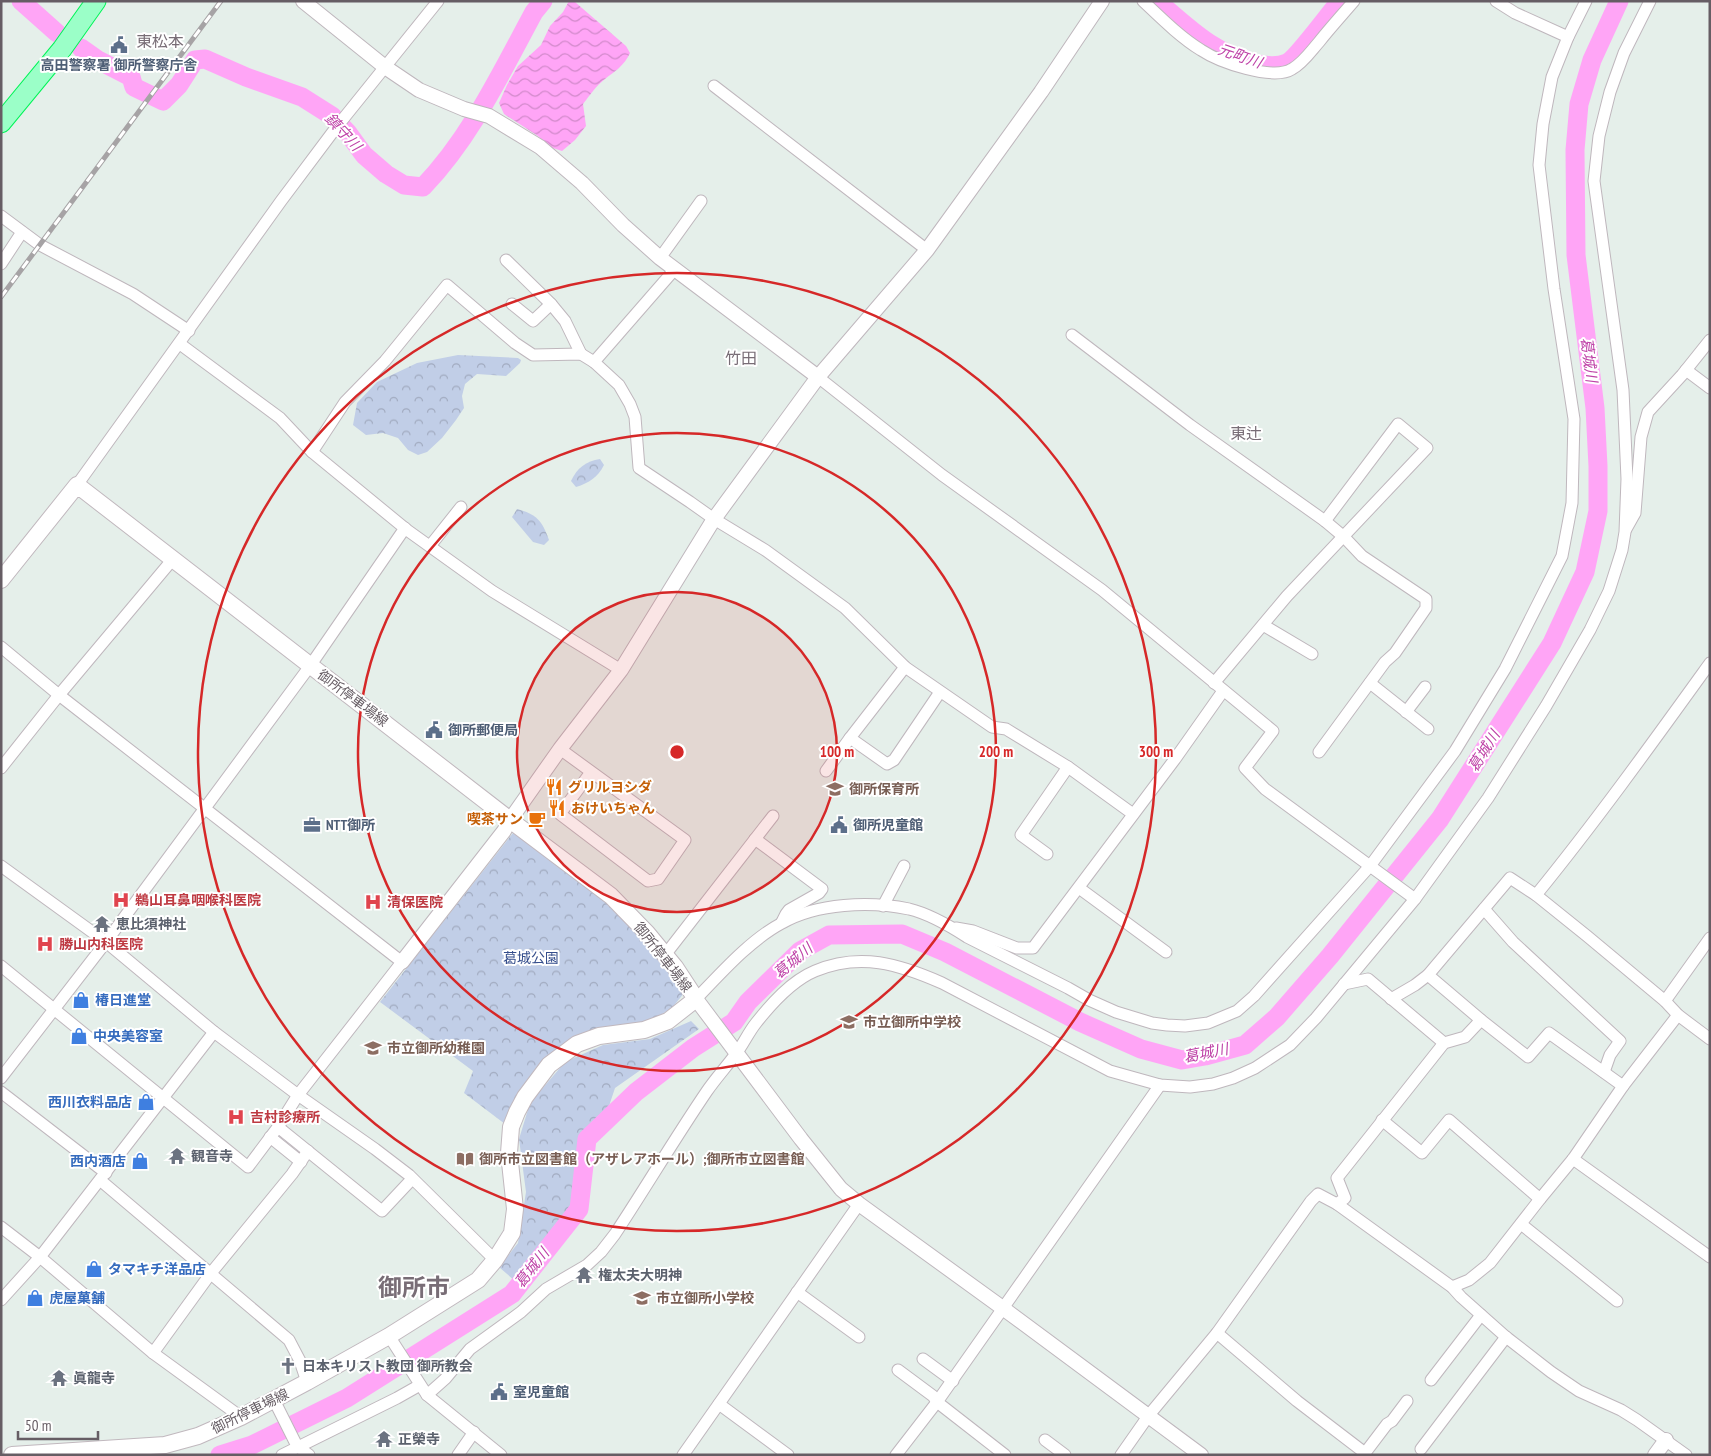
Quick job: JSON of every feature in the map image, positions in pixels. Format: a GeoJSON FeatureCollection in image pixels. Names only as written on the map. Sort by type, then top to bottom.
{"type":"FeatureCollection","features":[{"type":"Feature","properties":{"kind":"highway"},"geometry":{"type":"LineString","coordinates":[[1,123],[62,49],[96,1]]}},
{"type":"Feature","properties":{"kind":"main road","name":"御所停車場線"},"geometry":{"type":"LineString","coordinates":[[12,1455],[165,1445],[198,1436],[276,1403],[307,1382],[391,1340],[478,1280],[496,1260],[512,1233],[515,1209],[509,1153],[511,1128],[524,1097],[549,1065],[577,1044],[599,1036],[644,1030],[668,1021],[700,1005],[675,967],[647,933],[611,896],[77,485]]}},
{"type":"Feature","properties":{"kind":"main road"},"geometry":{"type":"LineString","coordinates":[[1,580],[77,485]]}},
{"type":"Feature","properties":{"kind":"street"},"geometry":{"type":"LineString","coordinates":[[303,1],[385,67],[419,90],[464,109],[489,116],[540,147],[582,183],[624,226],[660,258],[818,377],[942,475],[1102,590],[1273,732],[1245,768],[1265,789],[1413,897]]}},
{"type":"Feature","properties":{"kind":"street"},"geometry":{"type":"LineString","coordinates":[[77,485],[180,344],[280,201],[438,1]]}},
{"type":"Feature","properties":{"kind":"street"},"geometry":{"type":"LineString","coordinates":[[1,966],[248,1167],[278,1127],[298,1095],[504,831],[560,749],[621,670],[714,520],[818,377],[928,250],[1037,97],[1102,1]]}},
{"type":"Feature","properties":{"kind":"street"},"geometry":{"type":"LineString","coordinates":[[1143,1],[1163,20],[1202,51],[1235,65],[1253,70],[1282,73],[1292,69],[1304,59],[1354,1]]}},
{"type":"Feature","properties":{"kind":"street"},"geometry":{"type":"LineString","coordinates":[[1496,1],[1514,13],[1568,37]]}},
{"type":"Feature","properties":{"kind":"street"},"geometry":{"type":"LineString","coordinates":[[952,927],[967,938],[1116,1012],[1152,1023],[1167,1025],[1185,1026],[1208,1023],[1237,1012],[1254,996],[1372,867],[1455,751],[1505,669],[1562,556],[1572,503],[1574,419],[1554,289],[1539,165],[1543,124],[1552,78],[1568,37],[1586,1]]}},
{"type":"Feature","properties":{"kind":"street"},"geometry":{"type":"LineString","coordinates":[[427,1395],[445,1380],[470,1349],[521,1312],[546,1289],[587,1265],[601,1252],[615,1234],[733,1050],[770,1005],[791,986],[813,972],[834,965],[856,961],[883,962],[915,971],[942,983],[1110,1071],[1160,1085],[1190,1087],[1213,1084],[1233,1078],[1255,1068],[1290,1045],[1316,1018],[1372,951],[1488,798],[1546,706],[1590,630],[1608,591],[1622,550],[1625,532],[1627,456],[1623,390],[1594,181],[1599,136],[1610,92],[1624,53],[1650,1]]}},
{"type":"Feature","properties":{"kind":"street"},"geometry":{"type":"LineString","coordinates":[[714,86],[928,250]]}},
{"type":"Feature","properties":{"kind":"street"},"geometry":{"type":"LineString","coordinates":[[660,258],[701,201]]}},
{"type":"Feature","properties":{"kind":"street"},"geometry":{"type":"LineString","coordinates":[[1,216],[40,245],[133,294],[189,331]]}},
{"type":"Feature","properties":{"kind":"street"},"geometry":{"type":"LineString","coordinates":[[1,264],[22,232]]}},
{"type":"Feature","properties":{"kind":"street"},"geometry":{"type":"LineString","coordinates":[[506,260],[551,304],[565,321],[581,354],[594,362],[619,385],[635,417],[639,468],[714,520],[766,550],[845,608],[905,667],[940,692],[992,727],[1006,729],[1068,767],[1134,814]]}},
{"type":"Feature","properties":{"kind":"street"},"geometry":{"type":"LineString","coordinates":[[594,362],[675,269]]}},
{"type":"Feature","properties":{"kind":"street"},"geometry":{"type":"LineString","coordinates":[[312,452],[345,402],[385,361],[447,286],[515,343],[533,355],[581,354]]}},
{"type":"Feature","properties":{"kind":"street"},"geometry":{"type":"LineString","coordinates":[[512,304],[533,321],[551,304]]}},
{"type":"Feature","properties":{"kind":"street"},"geometry":{"type":"LineString","coordinates":[[1072,335],[1190,425],[1325,521],[1362,556],[1426,599],[1426,608],[1395,653],[1385,662],[1318,752]]}},
{"type":"Feature","properties":{"kind":"street"},"geometry":{"type":"LineString","coordinates":[[1625,532],[1635,513],[1641,437],[1648,412],[1710,340]]}},
{"type":"Feature","properties":{"kind":"street"},"geometry":{"type":"LineString","coordinates":[[180,344],[280,418],[312,452],[405,528],[492,591],[621,670]]}},
{"type":"Feature","properties":{"kind":"street"},"geometry":{"type":"LineString","coordinates":[[1686,370],[1710,388]]}},
{"type":"Feature","properties":{"kind":"street"},"geometry":{"type":"LineString","coordinates":[[1201,1455],[1149,1415],[858,1204],[841,1189],[700,1005],[742,953],[782,922],[804,914],[847,905],[910,909],[952,927],[973,931],[1017,948],[1033,948],[1134,814],[1263,625],[1287,596],[1427,448],[1398,424],[1325,521]]}},
{"type":"Feature","properties":{"kind":"street"},"geometry":{"type":"LineString","coordinates":[[430,546],[461,507]]}},
{"type":"Feature","properties":{"kind":"street"},"geometry":{"type":"LineString","coordinates":[[1,1078],[106,942],[310,666],[405,528]]}},
{"type":"Feature","properties":{"kind":"street"},"geometry":{"type":"LineString","coordinates":[[1,768],[6,754],[59,695],[174,559]]}},
{"type":"Feature","properties":{"kind":"street"},"geometry":{"type":"LineString","coordinates":[[1263,625],[1312,654]]}},
{"type":"Feature","properties":{"kind":"street"},"geometry":{"type":"LineString","coordinates":[[1,647],[59,695],[402,962]]}},
{"type":"Feature","properties":{"kind":"street"},"geometry":{"type":"LineString","coordinates":[[1536,896],[1579,842],[1710,663]]}},
{"type":"Feature","properties":{"kind":"street"},"geometry":{"type":"LineString","coordinates":[[826,771],[905,667]]}},
{"type":"Feature","properties":{"kind":"street"},"geometry":{"type":"LineString","coordinates":[[1370,683],[1428,729]]}},
{"type":"Feature","properties":{"kind":"street"},"geometry":{"type":"LineString","coordinates":[[1406,712],[1425,687]]}},
{"type":"Feature","properties":{"kind":"street"},"geometry":{"type":"LineString","coordinates":[[850,738],[887,764],[894,760],[940,692]]}},
{"type":"Feature","properties":{"kind":"street"},"geometry":{"type":"LineString","coordinates":[[560,749],[685,840],[658,879],[648,881],[560,814],[591,772]]}},
{"type":"Feature","properties":{"kind":"street"},"geometry":{"type":"LineString","coordinates":[[1047,854],[1021,835],[1068,767]]}},
{"type":"Feature","properties":{"kind":"street"},"geometry":{"type":"LineString","coordinates":[[665,955],[773,816]]}},
{"type":"Feature","properties":{"kind":"street"},"geometry":{"type":"LineString","coordinates":[[755,839],[822,889],[819,893],[789,910],[782,922]]}},
{"type":"Feature","properties":{"kind":"street"},"geometry":{"type":"LineString","coordinates":[[1,866],[106,942],[214,1032],[298,1095],[375,1148],[442,1206],[496,1260]]}},
{"type":"Feature","properties":{"kind":"street"},"geometry":{"type":"LineString","coordinates":[[883,906],[904,866]]}},
{"type":"Feature","properties":{"kind":"street"},"geometry":{"type":"LineString","coordinates":[[1391,999],[1428,975],[1510,878],[1536,896],[1665,1001],[1678,1015],[1710,1039]]}},
{"type":"Feature","properties":{"kind":"street"},"geometry":{"type":"LineString","coordinates":[[1078,888],[1166,952]]}},
{"type":"Feature","properties":{"kind":"street"},"geometry":{"type":"LineString","coordinates":[[1484,909],[1513,942],[1620,1041],[1610,1055],[1604,1072]]}},
{"type":"Feature","properties":{"kind":"street"},"geometry":{"type":"LineString","coordinates":[[1665,1001],[1710,938]]}},
{"type":"Feature","properties":{"kind":"street"},"geometry":{"type":"LineString","coordinates":[[1368,979],[1372,951]]}},
{"type":"Feature","properties":{"kind":"street"},"geometry":{"type":"LineString","coordinates":[[1428,975],[1528,1057],[1550,1033],[1623,1086]]}},
{"type":"Feature","properties":{"kind":"street"},"geometry":{"type":"LineString","coordinates":[[1344,984],[1368,979]]}},
{"type":"Feature","properties":{"kind":"street"},"geometry":{"type":"LineString","coordinates":[[1368,979],[1444,1043]]}},
{"type":"Feature","properties":{"kind":"street"},"geometry":{"type":"LineString","coordinates":[[1452,1287],[1469,1280],[1490,1262],[1573,1160],[1623,1086],[1678,1015]]}},
{"type":"Feature","properties":{"kind":"street"},"geometry":{"type":"LineString","coordinates":[[1337,1204],[1345,1198],[1337,1178],[1382,1120],[1444,1043],[1465,1037],[1481,1020]]}},
{"type":"Feature","properties":{"kind":"street"},"geometry":{"type":"LineString","coordinates":[[1,1300],[40,1257],[214,1032]]}},
{"type":"Feature","properties":{"kind":"street"},"geometry":{"type":"LineString","coordinates":[[896,1455],[938,1402],[1160,1085]]}},
{"type":"Feature","properties":{"kind":"street"},"geometry":{"type":"LineString","coordinates":[[1,1092],[103,1176],[288,1340],[300,1360],[307,1382]]}},
{"type":"Feature","properties":{"kind":"street"},"geometry":{"type":"LineString","coordinates":[[1382,1120],[1422,1153],[1449,1120],[1540,1199]]}},
{"type":"Feature","properties":{"kind":"street"},"geometry":{"type":"LineString","coordinates":[[278,1127],[382,1211],[412,1179]]}},
{"type":"Feature","properties":{"kind":"street"},"geometry":{"type":"LineString","coordinates":[[270,1137],[301,1162]]}},
{"type":"Feature","properties":{"kind":"street"},"geometry":{"type":"LineString","coordinates":[[154,1353],[212,1273],[308,1151]]}},
{"type":"Feature","properties":{"kind":"street"},"geometry":{"type":"LineString","coordinates":[[1573,1160],[1710,1257]]}},
{"type":"Feature","properties":{"kind":"street"},"geometry":{"type":"LineString","coordinates":[[1121,1455],[1149,1415],[1217,1333],[1311,1200],[1318,1194],[1337,1204],[1452,1287],[1506,1337],[1551,1372],[1580,1391],[1621,1410],[1686,1455]]}},
{"type":"Feature","properties":{"kind":"street"},"geometry":{"type":"LineString","coordinates":[[683,1455],[858,1204]]}},
{"type":"Feature","properties":{"kind":"street"},"geometry":{"type":"LineString","coordinates":[[1521,1224],[1617,1301]]}},
{"type":"Feature","properties":{"kind":"street"},"geometry":{"type":"LineString","coordinates":[[1,1227],[40,1257],[154,1353],[241,1417]]}},
{"type":"Feature","properties":{"kind":"street"},"geometry":{"type":"LineString","coordinates":[[797,1292],[859,1337]]}},
{"type":"Feature","properties":{"kind":"street"},"geometry":{"type":"LineString","coordinates":[[1432,1380],[1481,1315]]}},
{"type":"Feature","properties":{"kind":"street"},"geometry":{"type":"LineString","coordinates":[[1217,1333],[1297,1401],[1366,1453],[1386,1424],[1392,1421],[1407,1401]]}},
{"type":"Feature","properties":{"kind":"street"},"geometry":{"type":"LineString","coordinates":[[1421,1448],[1506,1337]]}},
{"type":"Feature","properties":{"kind":"street"},"geometry":{"type":"LineString","coordinates":[[391,1340],[427,1395],[501,1455]]}},
{"type":"Feature","properties":{"kind":"street"},"geometry":{"type":"LineString","coordinates":[[922,1359],[952,1381]]}},
{"type":"Feature","properties":{"kind":"street"},"geometry":{"type":"LineString","coordinates":[[898,1370],[1005,1455]]}},
{"type":"Feature","properties":{"kind":"street"},"geometry":{"type":"LineString","coordinates":[[282,1455],[297,1445],[397,1398],[418,1383]]}},
{"type":"Feature","properties":{"kind":"street"},"geometry":{"type":"LineString","coordinates":[[276,1403],[297,1445],[309,1455]]}},
{"type":"Feature","properties":{"kind":"street"},"geometry":{"type":"LineString","coordinates":[[719,1404],[788,1455]]}},
{"type":"Feature","properties":{"kind":"street"},"geometry":{"type":"LineString","coordinates":[[458,1455],[474,1432]]}},
{"type":"Feature","properties":{"kind":"street"},"geometry":{"type":"LineString","coordinates":[[1045,1440],[1065,1455]]}},
{"type":"Feature","properties":{"kind":"street"},"geometry":{"type":"LineString","coordinates":[[1655,1455],[1666,1440]]}},
{"type":"Feature","properties":{"kind":"green space"},"geometry":{"type":"Polygon","coordinates":[[[458,355],[518,358],[521,360],[506,376],[477,374],[465,384],[462,396],[464,408],[442,438],[427,452],[418,455],[408,450],[398,438],[383,433],[366,435],[353,425],[357,403],[377,382],[417,363],[458,355]]]}},
{"type":"Feature","properties":{"kind":"green space"},"geometry":{"type":"Polygon","coordinates":[[[600,459],[604,465],[599,473],[585,484],[576,487],[571,481],[576,472],[586,463],[600,459]]]}},
{"type":"Feature","properties":{"kind":"green space"},"geometry":{"type":"Polygon","coordinates":[[[517,509],[534,516],[544,527],[549,540],[544,545],[533,542],[512,517],[517,509]]]}},
{"type":"Feature","properties":{"kind":"green space","name":"葛城公園"},"geometry":{"type":"Polygon","coordinates":[[[513,833],[607,900],[668,968],[684,993],[672,1008],[652,1020],[586,1033],[505,1124],[464,1093],[473,1071],[380,1002],[513,833]]]}},
{"type":"Feature","properties":{"kind":"green space"},"geometry":{"type":"Polygon","coordinates":[[[691,1021],[699,1029],[615,1088],[608,1109],[580,1146],[584,1175],[560,1236],[515,1281],[499,1267],[518,1243],[526,1192],[519,1139],[530,1103],[565,1062],[603,1045],[650,1039],[691,1021]]]}},
{"type":"Feature","properties":{"kind":"water"},"geometry":{"type":"Polygon","coordinates":[[[569,1],[575,2],[626,46],[630,53],[622,65],[593,91],[583,104],[586,126],[575,140],[562,151],[550,147],[538,136],[504,114],[499,103],[518,66],[541,45],[550,26],[563,12],[569,1]]]}},
{"type":"Feature","properties":{"kind":"waterway","name":"鎮守川"},"geometry":{"type":"LineString","coordinates":[[21,1],[57,33]]}},
{"type":"Feature","properties":{"kind":"waterway","name":"鎮守川"},"geometry":{"type":"LineString","coordinates":[[81,48],[98,60],[131,77],[134,87],[163,101],[179,85],[195,60],[205,59],[246,77],[302,97],[332,116],[348,133],[364,155],[386,174],[404,185],[423,187],[440,168],[471,126],[534,12],[543,1]]}},
{"type":"Feature","properties":{"kind":"waterway","name":"元町川"},"geometry":{"type":"LineString","coordinates":[[1157,1],[1192,31],[1215,47],[1242,60],[1272,66],[1284,64],[1291,60],[1340,1]]}},
{"type":"Feature","properties":{"kind":"waterway","name":"葛城川"},"geometry":{"type":"LineString","coordinates":[[220,1455],[252,1445],[347,1398],[512,1294],[579,1209],[587,1139],[636,1092],[693,1048],[734,1022],[748,1002],[800,951],[829,935],[902,934],[945,952],[1080,1022],[1141,1049],[1182,1060],[1245,1045],[1277,1017],[1330,956],[1440,819],[1552,643],[1585,572],[1598,511],[1598,466],[1595,408],[1576,255],[1575,150],[1579,104],[1592,60],[1619,1]]}},
{"type":"Feature","properties":{"kind":"railway"},"geometry":{"type":"LineString","coordinates":[[1,297],[221,1]]}},
{"type":"Feature","properties":{"kind":"place","name":"高田警察署 御所警察庁舎"},"geometry":{"type":"Point","coordinates":[119,45]}},
{"type":"Feature","properties":{"kind":"place","name":"御所郵便局"},"geometry":{"type":"Point","coordinates":[434,730]}},
{"type":"Feature","properties":{"kind":"place","name":"グリルヨシダ"},"geometry":{"type":"Point","coordinates":[554,787]}},
{"type":"Feature","properties":{"kind":"place","name":"御所保育所"},"geometry":{"type":"Point","coordinates":[835,789]}},
{"type":"Feature","properties":{"kind":"place","name":"おけいちゃん"},"geometry":{"type":"Point","coordinates":[557,808]}},
{"type":"Feature","properties":{"kind":"place","name":"喫茶サン"},"geometry":{"type":"Point","coordinates":[537,819]}},
{"type":"Feature","properties":{"kind":"place","name":"NTT御所"},"geometry":{"type":"Point","coordinates":[312,825]}},
{"type":"Feature","properties":{"kind":"place","name":"御所児童館"},"geometry":{"type":"Point","coordinates":[839,825]}},
{"type":"Feature","properties":{"kind":"place","name":"鵜山耳鼻咽喉科医院"},"geometry":{"type":"Point","coordinates":[121,900]}},
{"type":"Feature","properties":{"kind":"place","name":"清保医院"},"geometry":{"type":"Point","coordinates":[373,902]}},
{"type":"Feature","properties":{"kind":"place","name":"恵比須神社"},"geometry":{"type":"Point","coordinates":[102,924]}},
{"type":"Feature","properties":{"kind":"place","name":"勝山内科医院"},"geometry":{"type":"Point","coordinates":[45,944]}},
{"type":"Feature","properties":{"kind":"place","name":"椿日進堂"},"geometry":{"type":"Point","coordinates":[81,1000]}},
{"type":"Feature","properties":{"kind":"place","name":"市立御所中学校"},"geometry":{"type":"Point","coordinates":[849,1022]}},
{"type":"Feature","properties":{"kind":"place","name":"中央美容室"},"geometry":{"type":"Point","coordinates":[79,1036]}},
{"type":"Feature","properties":{"kind":"place","name":"市立御所幼稚園"},"geometry":{"type":"Point","coordinates":[373,1048]}},
{"type":"Feature","properties":{"kind":"place","name":"西川衣料品店"},"geometry":{"type":"Point","coordinates":[146,1102]}},
{"type":"Feature","properties":{"kind":"place","name":"吉村診療所"},"geometry":{"type":"Point","coordinates":[236,1117]}},
{"type":"Feature","properties":{"kind":"place","name":"観音寺"},"geometry":{"type":"Point","coordinates":[177,1156]}},
{"type":"Feature","properties":{"kind":"place","name":"御所市立図書館（アザレアホール）;御所市立図書館"},"geometry":{"type":"Point","coordinates":[465,1159]}},
{"type":"Feature","properties":{"kind":"place","name":"西内酒店"},"geometry":{"type":"Point","coordinates":[140,1161]}},
{"type":"Feature","properties":{"kind":"place","name":"タマキチ洋品店"},"geometry":{"type":"Point","coordinates":[94,1269]}},
{"type":"Feature","properties":{"kind":"place","name":"権太夫大明神"},"geometry":{"type":"Point","coordinates":[584,1275]}},
{"type":"Feature","properties":{"kind":"place","name":"虎屋菓舗"},"geometry":{"type":"Point","coordinates":[35,1298]}},
{"type":"Feature","properties":{"kind":"place","name":"市立御所小学校"},"geometry":{"type":"Point","coordinates":[642,1298]}},
{"type":"Feature","properties":{"kind":"place","name":"日本キリスト教団 御所教会"},"geometry":{"type":"Point","coordinates":[288,1366]}},
{"type":"Feature","properties":{"kind":"place","name":"眞龍寺"},"geometry":{"type":"Point","coordinates":[59,1378]}},
{"type":"Feature","properties":{"kind":"place","name":"室児童館"},"geometry":{"type":"Point","coordinates":[499,1392]}},
{"type":"Feature","properties":{"kind":"place","name":"正榮寺"},"geometry":{"type":"Point","coordinates":[384,1439]}},
{"type":"Feature","properties":{"kind":"district","name":"東松本"},"geometry":{"type":"Point","coordinates":[160,41]}},
{"type":"Feature","properties":{"kind":"district","name":"竹田"},"geometry":{"type":"Point","coordinates":[741,358]}},
{"type":"Feature","properties":{"kind":"district","name":"東辻"},"geometry":{"type":"Point","coordinates":[1246,433]}},
{"type":"Feature","properties":{"kind":"district","name":"御所市"},"geometry":{"type":"Point","coordinates":[414,1288]}}]}
